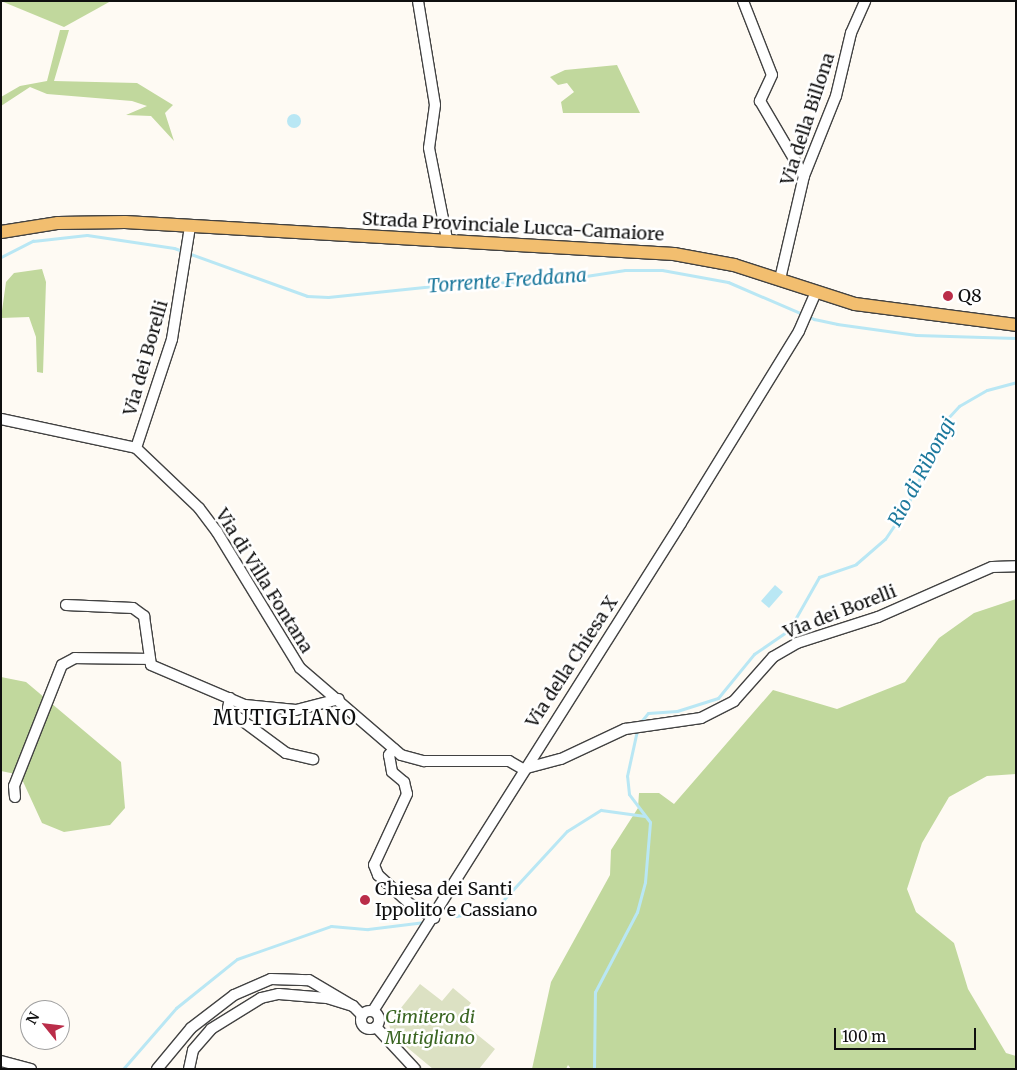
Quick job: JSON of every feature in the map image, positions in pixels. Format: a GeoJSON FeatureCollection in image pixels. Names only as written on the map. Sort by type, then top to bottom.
{"type":"FeatureCollection","features":[{"type":"Feature","properties":{"kind":"main road","name":"Strada Provinciale Lucca-Camaiore"},"geometry":{"type":"LineString","coordinates":[[1,232],[58,223],[190,226],[447,239],[674,254],[780,279],[814,297],[896,312],[1016,324]]}},
{"type":"Feature","properties":{"kind":"street"},"geometry":{"type":"LineString","coordinates":[[418,1],[435,105],[429,148],[447,239]]}},
{"type":"Feature","properties":{"kind":"street"},"geometry":{"type":"LineString","coordinates":[[743,1],[772,75],[760,101],[804,176]]}},
{"type":"Feature","properties":{"kind":"street","name":"Via della Billona"},"geometry":{"type":"LineString","coordinates":[[780,279],[804,176],[836,96],[851,34],[865,1]]}},
{"type":"Feature","properties":{"kind":"street","name":"Via dei Borelli"},"geometry":{"type":"LineString","coordinates":[[136,448],[172,339],[184,278],[190,226]]}},
{"type":"Feature","properties":{"kind":"street","name":"Via della Chiesa X"},"geometry":{"type":"LineString","coordinates":[[373,1011],[434,918],[523,769],[571,700],[798,331],[814,297]]}},
{"type":"Feature","properties":{"kind":"street"},"geometry":{"type":"LineString","coordinates":[[1,419],[136,448]]}},
{"type":"Feature","properties":{"kind":"street","name":"Via di Villa Fontana"},"geometry":{"type":"LineString","coordinates":[[136,448],[198,508],[291,657],[394,749],[424,761],[509,761],[523,769]]}},
{"type":"Feature","properties":{"kind":"street","name":"Via dei Borelli"},"geometry":{"type":"LineString","coordinates":[[523,769],[561,758],[631,727],[719,711],[773,657],[797,643],[878,617],[992,567],[1016,566]]}},
{"type":"Feature","properties":{"kind":"street"},"geometry":{"type":"LineString","coordinates":[[66,606],[134,608],[144,616],[150,665],[244,705],[285,710],[339,699]]}},
{"type":"Feature","properties":{"kind":"street"},"geometry":{"type":"LineString","coordinates":[[15,797],[14,786],[62,665],[75,658],[150,658]]}},
{"type":"Feature","properties":{"kind":"street"},"geometry":{"type":"LineString","coordinates":[[230,698],[228,708],[236,716],[286,753],[313,759]]}},
{"type":"Feature","properties":{"kind":"street"},"geometry":{"type":"LineString","coordinates":[[394,749],[390,755],[392,772],[404,782],[407,794],[374,865],[378,875],[410,904],[434,918]]}},
{"type":"Feature","properties":{"kind":"street"},"geometry":{"type":"LineString","coordinates":[[156,1069],[191,1028],[234,995],[271,979],[309,980],[353,1006],[362,1015],[363,1026],[376,1027],[415,1069]]}},
{"type":"Feature","properties":{"kind":"street"},"geometry":{"type":"LineString","coordinates":[[189,1069],[194,1050],[211,1029],[261,998],[304,994],[353,1006]]}},
{"type":"Feature","properties":{"kind":"street"},"geometry":{"type":"LineString","coordinates":[[362,1015],[373,1011],[379,1018],[376,1027]]}},
{"type":"Feature","properties":{"kind":"street"},"geometry":{"type":"LineString","coordinates":[[1,1061],[31,1069]]}},
{"type":"Feature","properties":{"kind":"green space"},"geometry":{"type":"Polygon","coordinates":[[[1,1],[111,1],[64,27],[1,1]]]}},
{"type":"Feature","properties":{"kind":"green space"},"geometry":{"type":"Polygon","coordinates":[[[60,30],[69,30],[54,81],[137,83],[173,105],[165,113],[174,141],[151,116],[126,115],[147,106],[132,101],[47,94],[30,87],[1,106],[1,97],[20,86],[47,81],[60,30]]]}},
{"type":"Feature","properties":{"kind":"green space"},"geometry":{"type":"Polygon","coordinates":[[[617,65],[640,113],[563,113],[561,102],[574,92],[567,83],[558,85],[550,77],[565,70],[617,65]]]}},
{"type":"Feature","properties":{"kind":"green space"},"geometry":{"type":"Polygon","coordinates":[[[42,269],[46,282],[43,373],[37,372],[36,337],[29,317],[1,318],[6,282],[14,273],[42,269]]]}},
{"type":"Feature","properties":{"kind":"green space"},"geometry":{"type":"Polygon","coordinates":[[[1016,599],[1016,774],[987,776],[949,797],[922,843],[907,889],[916,912],[954,943],[968,989],[1006,1053],[1016,1056],[1016,1069],[571,1069],[568,1065],[566,1069],[532,1069],[551,982],[610,875],[611,850],[638,808],[639,793],[659,793],[674,804],[773,690],[837,709],[905,682],[939,638],[974,613],[1016,599]]]}},
{"type":"Feature","properties":{"kind":"green space"},"geometry":{"type":"Polygon","coordinates":[[[1,677],[26,682],[121,762],[125,808],[110,825],[64,832],[42,823],[20,775],[1,771],[1,677]]]}},
{"type":"Feature","properties":{"kind":"green space","name":"Cimitero di Mutigliano"},"geometry":{"type":"Polygon","coordinates":[[[420,984],[442,1001],[453,988],[471,1003],[458,1019],[495,1049],[479,1069],[433,1069],[391,1034],[389,1023],[420,984]]]}},
{"type":"Feature","properties":{"kind":"water"},"geometry":{"type":"Polygon","coordinates":[[[291,114],[297,114],[301,121],[297,128],[291,128],[287,124],[287,118],[291,114]]]}},
{"type":"Feature","properties":{"kind":"water"},"geometry":{"type":"Polygon","coordinates":[[[775,585],[783,592],[769,608],[761,601],[775,585]]]}},
{"type":"Feature","properties":{"kind":"waterway","name":"Torrente Freddana"},"geometry":{"type":"LineString","coordinates":[[1,257],[33,241],[87,235],[174,248],[307,296],[328,297],[472,282],[540,283],[625,270],[662,270],[728,282],[814,319],[837,324],[916,335],[1016,338]]}},
{"type":"Feature","properties":{"kind":"waterway","name":"Rio di Ribongi"},"geometry":{"type":"LineString","coordinates":[[639,724],[648,713],[677,711],[718,698],[754,654],[789,630],[819,577],[856,564],[885,539],[906,508],[947,419],[959,406],[987,390],[1016,382]]}},
{"type":"Feature","properties":{"kind":"waterway","name":"Rio di Ribongi"},"geometry":{"type":"LineString","coordinates":[[594,1069],[595,992],[637,912],[645,882],[650,822],[629,794],[627,776],[637,730]]}},
{"type":"Feature","properties":{"kind":"waterway"},"geometry":{"type":"LineString","coordinates":[[456,916],[495,909],[567,831],[601,810],[645,816]]}},
{"type":"Feature","properties":{"kind":"waterway"},"geometry":{"type":"LineString","coordinates":[[123,1069],[176,1008],[237,959],[331,926],[368,929],[425,922]]}},
{"type":"Feature","properties":{"kind":"place","name":"Q8"},"geometry":{"type":"Point","coordinates":[948,296]}},
{"type":"Feature","properties":{"kind":"place","name":"Chiesa dei Santi Ippolito e Cassiano"},"geometry":{"type":"Point","coordinates":[365,900]}},
{"type":"Feature","properties":{"kind":"district","name":"MUTIGLIANO"},"geometry":{"type":"Point","coordinates":[285,717]}}]}
